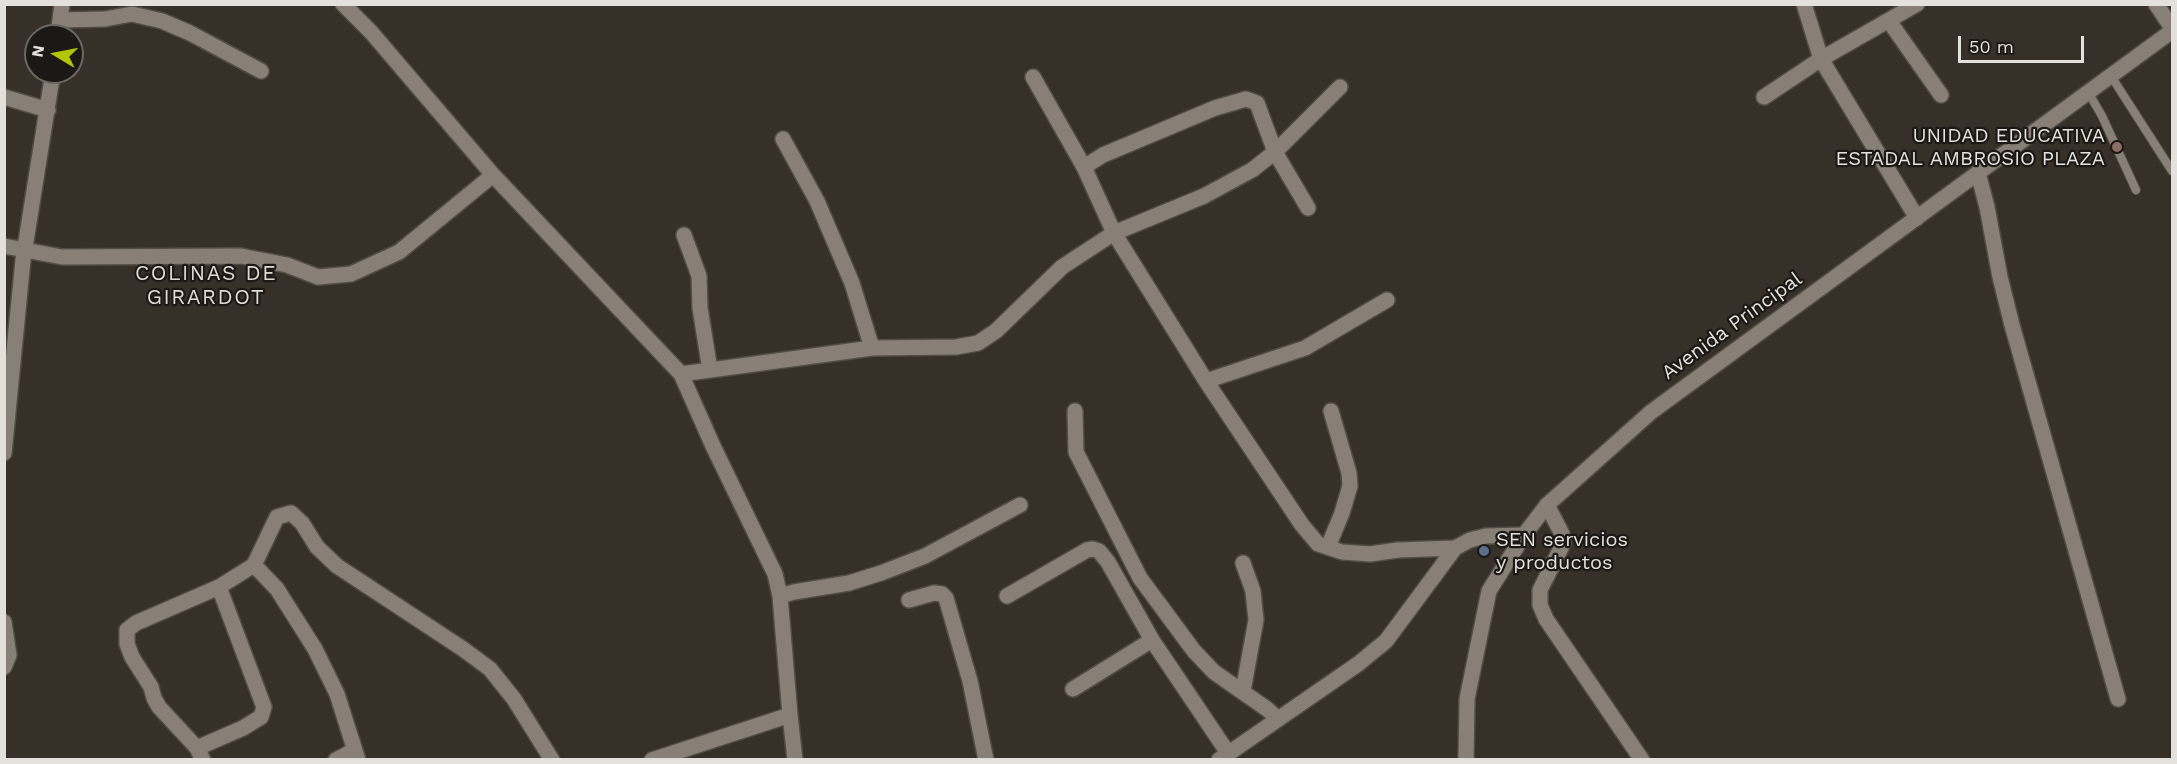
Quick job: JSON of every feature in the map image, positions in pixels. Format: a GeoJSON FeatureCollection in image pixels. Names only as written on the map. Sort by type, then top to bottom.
{"type":"FeatureCollection","features":[{"type":"Feature","properties":{"kind":"street"},"geometry":{"type":"LineString","coordinates":[[60,24],[62,4]]}},
{"type":"Feature","properties":{"kind":"street"},"geometry":{"type":"LineString","coordinates":[[343,4],[371,32],[493,175],[681,374],[775,574],[780,596],[795,759]]}},
{"type":"Feature","properties":{"kind":"street"},"geometry":{"type":"LineString","coordinates":[[1804,4],[1821,58],[1917,218]]}},
{"type":"Feature","properties":{"kind":"street"},"geometry":{"type":"LineString","coordinates":[[1764,97],[1821,58],[1917,4]]}},
{"type":"Feature","properties":{"kind":"street"},"geometry":{"type":"LineString","coordinates":[[2156,4],[2172,29]]}},
{"type":"Feature","properties":{"kind":"street"},"geometry":{"type":"LineString","coordinates":[[60,20],[105,19],[132,14],[162,21],[261,70]]}},
{"type":"Feature","properties":{"kind":"street"},"geometry":{"type":"LineString","coordinates":[[1889,21],[1941,95]]}},
{"type":"Feature","properties":{"kind":"street","name":"Avenida Principal"},"geometry":{"type":"LineString","coordinates":[[1466,759],[1467,699],[1489,591],[1524,535],[1547,505],[1651,412],[2172,29]]}},
{"type":"Feature","properties":{"kind":"street"},"geometry":{"type":"LineString","coordinates":[[1033,77],[1084,167],[1114,233],[1206,381],[1302,525],[1318,544],[1342,552],[1370,554],[1455,548],[1470,540],[1486,536],[1524,535]]}},
{"type":"Feature","properties":{"kind":"street"},"geometry":{"type":"LineString","coordinates":[[4,453],[10,334],[51,84]]}},
{"type":"Feature","properties":{"kind":"street"},"geometry":{"type":"LineString","coordinates":[[681,374],[872,348],[956,347],[978,343],[996,332],[1062,267],[1114,233],[1204,196],[1252,170],[1275,152],[1341,87]]}},
{"type":"Feature","properties":{"kind":"street"},"geometry":{"type":"LineString","coordinates":[[4,97],[48,110]]}},
{"type":"Feature","properties":{"kind":"street"},"geometry":{"type":"LineString","coordinates":[[1084,167],[1103,155],[1215,108],[1246,99],[1257,103],[1275,152],[1308,208]]}},
{"type":"Feature","properties":{"kind":"street"},"geometry":{"type":"LineString","coordinates":[[783,139],[817,201],[852,283],[872,348]]}},
{"type":"Feature","properties":{"kind":"street"},"geometry":{"type":"LineString","coordinates":[[1978,173],[2012,325],[2118,699]]}},
{"type":"Feature","properties":{"kind":"street"},"geometry":{"type":"LineString","coordinates":[[4,246],[62,257],[240,255],[286,265],[318,276],[351,274],[399,252],[493,175]]}},
{"type":"Feature","properties":{"kind":"street"},"geometry":{"type":"LineString","coordinates":[[684,235],[699,276],[700,308],[710,370]]}},
{"type":"Feature","properties":{"kind":"street"},"geometry":{"type":"LineString","coordinates":[[1206,381],[1305,348],[1387,300]]}},
{"type":"Feature","properties":{"kind":"street"},"geometry":{"type":"LineString","coordinates":[[1075,411],[1076,452],[1140,578],[1194,651],[1215,672],[1244,691],[1277,718]]}},
{"type":"Feature","properties":{"kind":"street"},"geometry":{"type":"LineString","coordinates":[[1328,547],[1350,486],[1349,473],[1331,411]]}},
{"type":"Feature","properties":{"kind":"street"},"geometry":{"type":"LineString","coordinates":[[780,596],[849,583],[881,573],[925,556],[1020,505]]}},
{"type":"Feature","properties":{"kind":"street"},"geometry":{"type":"LineString","coordinates":[[1547,505],[1562,534],[1563,544],[1539,590],[1540,605],[1546,619],[1642,759]]}},
{"type":"Feature","properties":{"kind":"street"},"geometry":{"type":"LineString","coordinates":[[219,587],[264,706],[261,717],[200,754],[159,706],[151,687],[132,657],[127,644],[127,630],[136,623],[219,587],[254,565],[277,516],[291,513],[303,523],[317,547],[337,566],[490,669],[514,699],[552,759]]}},
{"type":"Feature","properties":{"kind":"street"},"geometry":{"type":"LineString","coordinates":[[1007,596],[1087,549],[1099,551],[1108,562],[1152,640],[1223,756],[1358,664],[1386,641],[1455,548]]}},
{"type":"Feature","properties":{"kind":"street"},"geometry":{"type":"LineString","coordinates":[[1243,563],[1253,591],[1256,620],[1244,691]]}},
{"type":"Feature","properties":{"kind":"street"},"geometry":{"type":"LineString","coordinates":[[254,565],[277,589],[315,649],[337,694],[356,755],[336,759]]}},
{"type":"Feature","properties":{"kind":"street"},"geometry":{"type":"LineString","coordinates":[[909,600],[934,593],[942,594],[946,598],[970,681],[986,759]]}},
{"type":"Feature","properties":{"kind":"street"},"geometry":{"type":"LineString","coordinates":[[4,622],[9,655],[4,667]]}},
{"type":"Feature","properties":{"kind":"street"},"geometry":{"type":"LineString","coordinates":[[1073,689],[1152,640]]}},
{"type":"Feature","properties":{"kind":"street"},"geometry":{"type":"LineString","coordinates":[[652,759],[790,715]]}},
{"type":"Feature","properties":{"kind":"lane"},"geometry":{"type":"LineString","coordinates":[[2111,76],[2172,171]]}},
{"type":"Feature","properties":{"kind":"lane"},"geometry":{"type":"LineString","coordinates":[[2088,92],[2102,116],[2136,190]]}},
{"type":"Feature","properties":{"kind":"place","name":"UNIDAD EDUCATIVA ESTADAL AMBROSIO PLAZA"},"geometry":{"type":"Point","coordinates":[2117,147]}},
{"type":"Feature","properties":{"kind":"place","name":"SEN servicios y productos"},"geometry":{"type":"Point","coordinates":[1484,551]}},
{"type":"Feature","properties":{"kind":"district","name":"COLINAS DE GIRARDOT"},"geometry":{"type":"Point","coordinates":[206,286]}}]}
